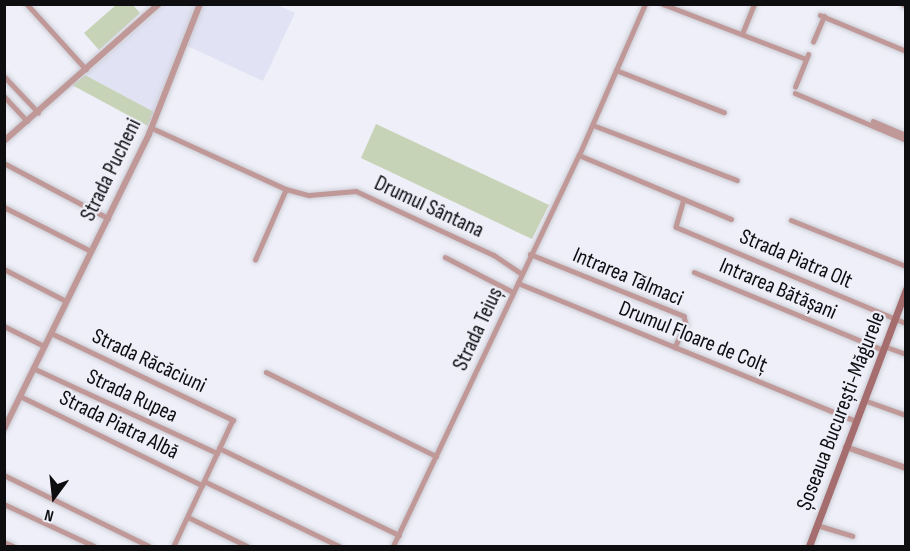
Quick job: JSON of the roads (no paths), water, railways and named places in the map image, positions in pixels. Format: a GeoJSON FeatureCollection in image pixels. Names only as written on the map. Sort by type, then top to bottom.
{"type":"FeatureCollection","features":[{"type":"Feature","properties":{"kind":"main road","name":"Șoseaua București-Măgurele"},"geometry":{"type":"LineString","coordinates":[[809,546],[905,291]]}},
{"type":"Feature","properties":{"kind":"street"},"geometry":{"type":"LineString","coordinates":[[27,4],[86,69]]}},
{"type":"Feature","properties":{"kind":"street"},"geometry":{"type":"LineString","coordinates":[[4,141],[159,4]]}},
{"type":"Feature","properties":{"kind":"street","name":"Strada Pucheni"},"geometry":{"type":"LineString","coordinates":[[4,429],[152,128],[200,4]]}},
{"type":"Feature","properties":{"kind":"street","name":"Strada Teiuș"},"geometry":{"type":"LineString","coordinates":[[393,546],[530,254],[579,156],[645,4]]}},
{"type":"Feature","properties":{"kind":"street"},"geometry":{"type":"LineString","coordinates":[[663,4],[807,57],[795,90],[906,140]]}},
{"type":"Feature","properties":{"kind":"street"},"geometry":{"type":"LineString","coordinates":[[742,34],[754,4]]}},
{"type":"Feature","properties":{"kind":"street"},"geometry":{"type":"LineString","coordinates":[[813,42],[822,15],[906,51]]}},
{"type":"Feature","properties":{"kind":"street"},"geometry":{"type":"LineString","coordinates":[[616,70],[724,112]]}},
{"type":"Feature","properties":{"kind":"street"},"geometry":{"type":"LineString","coordinates":[[4,76],[38,112]]}},
{"type":"Feature","properties":{"kind":"street"},"geometry":{"type":"LineString","coordinates":[[4,96],[27,121]]}},
{"type":"Feature","properties":{"kind":"street"},"geometry":{"type":"LineString","coordinates":[[873,122],[906,135]]}},
{"type":"Feature","properties":{"kind":"street"},"geometry":{"type":"LineString","coordinates":[[593,125],[737,180]]}},
{"type":"Feature","properties":{"kind":"street","name":"Drumul Sântana"},"geometry":{"type":"LineString","coordinates":[[152,128],[286,189],[309,195],[357,191],[494,255],[521,273]]}},
{"type":"Feature","properties":{"kind":"street"},"geometry":{"type":"LineString","coordinates":[[579,156],[731,219]]}},
{"type":"Feature","properties":{"kind":"street"},"geometry":{"type":"LineString","coordinates":[[4,163],[108,218]]}},
{"type":"Feature","properties":{"kind":"street"},"geometry":{"type":"LineString","coordinates":[[255,260],[286,189]]}},
{"type":"Feature","properties":{"kind":"street","name":"Strada Piatra Olt"},"geometry":{"type":"LineString","coordinates":[[684,199],[675,225],[906,323]]}},
{"type":"Feature","properties":{"kind":"street"},"geometry":{"type":"LineString","coordinates":[[4,207],[91,251]]}},
{"type":"Feature","properties":{"kind":"street"},"geometry":{"type":"LineString","coordinates":[[791,220],[906,266]]}},
{"type":"Feature","properties":{"kind":"street","name":"Intrarea Tălmaci"},"geometry":{"type":"LineString","coordinates":[[530,254],[684,316],[686,324],[675,348]]}},
{"type":"Feature","properties":{"kind":"street"},"geometry":{"type":"LineString","coordinates":[[445,257],[513,292]]}},
{"type":"Feature","properties":{"kind":"street"},"geometry":{"type":"LineString","coordinates":[[4,269],[66,301]]}},
{"type":"Feature","properties":{"kind":"street","name":"Intrarea Bătășani"},"geometry":{"type":"LineString","coordinates":[[694,272],[884,348],[906,354]]}},
{"type":"Feature","properties":{"kind":"street","name":"Drumul Floare de Colț"},"geometry":{"type":"LineString","coordinates":[[518,283],[856,422]]}},
{"type":"Feature","properties":{"kind":"street"},"geometry":{"type":"LineString","coordinates":[[4,326],[44,346]]}},
{"type":"Feature","properties":{"kind":"street","name":"Strada Răcăciuni"},"geometry":{"type":"LineString","coordinates":[[51,333],[233,420],[218,451]]}},
{"type":"Feature","properties":{"kind":"street","name":"Strada Rupea"},"geometry":{"type":"LineString","coordinates":[[33,368],[399,536]]}},
{"type":"Feature","properties":{"kind":"street"},"geometry":{"type":"LineString","coordinates":[[266,372],[436,456]]}},
{"type":"Feature","properties":{"kind":"street","name":"Strada Piatra Albă"},"geometry":{"type":"LineString","coordinates":[[20,396],[339,546]]}},
{"type":"Feature","properties":{"kind":"street"},"geometry":{"type":"LineString","coordinates":[[864,400],[906,416]]}},
{"type":"Feature","properties":{"kind":"street"},"geometry":{"type":"LineString","coordinates":[[846,447],[906,468]]}},
{"type":"Feature","properties":{"kind":"street"},"geometry":{"type":"LineString","coordinates":[[174,546],[218,451]]}},
{"type":"Feature","properties":{"kind":"street"},"geometry":{"type":"LineString","coordinates":[[4,475],[149,546]]}},
{"type":"Feature","properties":{"kind":"street"},"geometry":{"type":"LineString","coordinates":[[4,504],[94,546]]}},
{"type":"Feature","properties":{"kind":"street"},"geometry":{"type":"LineString","coordinates":[[188,517],[247,546]]}},
{"type":"Feature","properties":{"kind":"street"},"geometry":{"type":"LineString","coordinates":[[818,525],[852,536]]}},
{"type":"Feature","properties":{"kind":"street"},"geometry":{"type":"LineString","coordinates":[[4,542],[13,546]]}}]}
